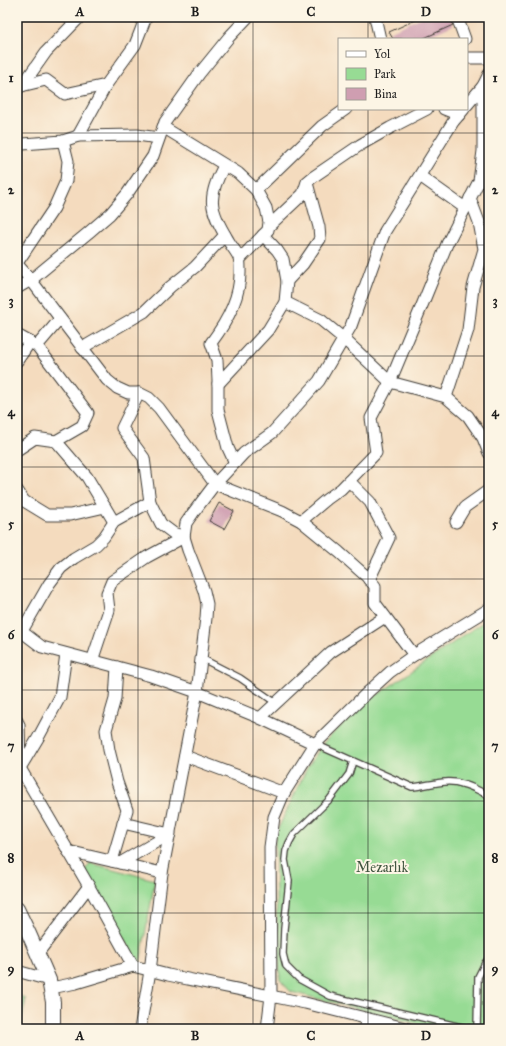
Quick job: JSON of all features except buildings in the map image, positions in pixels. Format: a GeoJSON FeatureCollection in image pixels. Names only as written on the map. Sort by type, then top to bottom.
{"type":"FeatureCollection","features":[{"type":"Feature","properties":{"kind":"street"},"geometry":{"type":"LineString","coordinates":[[19,87],[46,52],[80,17]]}},
{"type":"Feature","properties":{"kind":"street"},"geometry":{"type":"LineString","coordinates":[[78,136],[106,85],[135,45],[146,17]]}},
{"type":"Feature","properties":{"kind":"street"},"geometry":{"type":"LineString","coordinates":[[17,288],[31,280],[110,214],[127,194],[153,156],[165,122],[199,74],[228,37],[248,17]]}},
{"type":"Feature","properties":{"kind":"street"},"geometry":{"type":"LineString","coordinates":[[375,17],[380,38]]}},
{"type":"Feature","properties":{"kind":"street"},"geometry":{"type":"LineString","coordinates":[[457,17],[465,38]]}},
{"type":"Feature","properties":{"kind":"street"},"geometry":{"type":"LineString","coordinates":[[468,48],[470,58],[489,58]]}},
{"type":"Feature","properties":{"kind":"street"},"geometry":{"type":"LineString","coordinates":[[468,104],[483,86],[489,74]]}},
{"type":"Feature","properties":{"kind":"street"},"geometry":{"type":"LineString","coordinates":[[19,87],[46,80],[65,94],[106,85]]}},
{"type":"Feature","properties":{"kind":"street"},"geometry":{"type":"LineString","coordinates":[[301,521],[341,489],[376,453],[371,418],[390,382],[447,244],[479,181],[483,151],[486,102],[483,86]]}},
{"type":"Feature","properties":{"kind":"street"},"geometry":{"type":"LineString","coordinates":[[256,190],[322,126],[345,110]]}},
{"type":"Feature","properties":{"kind":"street"},"geometry":{"type":"LineString","coordinates":[[240,259],[303,194],[307,182],[360,145],[425,110]]}},
{"type":"Feature","properties":{"kind":"street"},"geometry":{"type":"LineString","coordinates":[[450,110],[462,112]]}},
{"type":"Feature","properties":{"kind":"street"},"geometry":{"type":"LineString","coordinates":[[140,1029],[150,971],[162,873],[197,692],[206,618],[204,591],[184,537],[186,523],[215,484],[235,462],[244,453],[272,433],[319,381],[351,326],[385,231],[453,122],[462,112]]}},
{"type":"Feature","properties":{"kind":"street"},"geometry":{"type":"LineString","coordinates":[[163,127],[224,166],[238,173],[256,190],[266,208],[270,222],[266,231]]}},
{"type":"Feature","properties":{"kind":"street"},"geometry":{"type":"LineString","coordinates":[[17,146],[23,144],[63,141],[78,136],[137,135],[159,138]]}},
{"type":"Feature","properties":{"kind":"street"},"geometry":{"type":"LineString","coordinates":[[63,141],[68,162],[66,181],[54,208],[17,264],[31,280],[106,380],[117,388],[128,392],[138,393],[148,398],[159,408],[215,484],[282,511],[301,521],[339,552],[369,580],[375,586],[375,603],[414,655]]}},
{"type":"Feature","properties":{"kind":"street"},"geometry":{"type":"LineString","coordinates":[[224,166],[213,190],[213,210],[225,235],[240,259],[240,282],[233,306],[223,328],[211,343],[217,360],[218,410],[228,448],[235,462]]}},
{"type":"Feature","properties":{"kind":"street"},"geometry":{"type":"LineString","coordinates":[[420,176],[468,203],[479,222],[484,249],[485,264],[473,287],[468,330],[446,397]]}},
{"type":"Feature","properties":{"kind":"street"},"geometry":{"type":"LineString","coordinates":[[287,281],[303,264],[320,240],[319,227],[307,182]]}},
{"type":"Feature","properties":{"kind":"street"},"geometry":{"type":"LineString","coordinates":[[218,384],[268,330],[285,302],[287,281],[283,259],[266,231]]}},
{"type":"Feature","properties":{"kind":"street"},"geometry":{"type":"LineString","coordinates":[[82,348],[144,312],[170,287],[195,267],[225,235]]}},
{"type":"Feature","properties":{"kind":"street"},"geometry":{"type":"LineString","coordinates":[[285,302],[321,320],[344,339],[390,382],[446,397],[468,416],[483,438],[489,453]]}},
{"type":"Feature","properties":{"kind":"street"},"geometry":{"type":"LineString","coordinates":[[17,361],[60,319]]}},
{"type":"Feature","properties":{"kind":"street"},"geometry":{"type":"LineString","coordinates":[[17,335],[33,344],[88,413],[82,426],[56,440],[35,438],[17,450]]}},
{"type":"Feature","properties":{"kind":"street"},"geometry":{"type":"LineString","coordinates":[[138,393],[122,428],[144,458],[150,502],[161,524],[173,533],[184,537]]}},
{"type":"Feature","properties":{"kind":"street"},"geometry":{"type":"LineString","coordinates":[[56,440],[87,477],[114,522]]}},
{"type":"Feature","properties":{"kind":"street"},"geometry":{"type":"LineString","coordinates":[[349,481],[370,502],[389,538],[369,580]]}},
{"type":"Feature","properties":{"kind":"street"},"geometry":{"type":"LineString","coordinates":[[17,490],[24,501],[47,515],[70,515],[106,508]]}},
{"type":"Feature","properties":{"kind":"street"},"geometry":{"type":"LineString","coordinates":[[456,522],[465,508],[489,490]]}},
{"type":"Feature","properties":{"kind":"street"},"geometry":{"type":"LineString","coordinates":[[150,502],[114,522],[104,537],[96,545],[74,558],[61,568],[19,630],[42,647],[151,676],[197,692],[260,718],[315,744]]}},
{"type":"Feature","properties":{"kind":"street"},"geometry":{"type":"LineString","coordinates":[[92,660],[109,610],[107,593],[112,581],[147,557],[184,537]]}},
{"type":"Feature","properties":{"kind":"street"},"geometry":{"type":"LineString","coordinates":[[267,1029],[271,996],[270,848],[274,817],[284,793],[315,744],[390,672],[414,655],[489,608]]}},
{"type":"Feature","properties":{"kind":"street"},"geometry":{"type":"LineString","coordinates":[[260,718],[331,652],[385,617]]}},
{"type":"Feature","properties":{"kind":"street"},"geometry":{"type":"LineString","coordinates":[[18,771],[60,697],[66,654]]}},
{"type":"Feature","properties":{"kind":"street"},"geometry":{"type":"LineString","coordinates":[[116,862],[127,810],[112,763],[106,730],[115,699],[117,667]]}},
{"type":"Feature","properties":{"kind":"street"},"geometry":{"type":"LineString","coordinates":[[17,721],[19,725],[18,771],[68,850],[133,966]]}},
{"type":"Feature","properties":{"kind":"street"},"geometry":{"type":"LineString","coordinates":[[185,756],[284,793]]}},
{"type":"Feature","properties":{"kind":"street"},"geometry":{"type":"LineString","coordinates":[[123,824],[170,834]]}},
{"type":"Feature","properties":{"kind":"street"},"geometry":{"type":"LineString","coordinates":[[116,862],[170,834]]}},
{"type":"Feature","properties":{"kind":"street"},"geometry":{"type":"LineString","coordinates":[[68,850],[162,873]]}},
{"type":"Feature","properties":{"kind":"street"},"geometry":{"type":"LineString","coordinates":[[38,953],[88,886]]}},
{"type":"Feature","properties":{"kind":"street"},"geometry":{"type":"LineString","coordinates":[[17,908],[38,953],[50,984],[53,1002],[53,1029]]}},
{"type":"Feature","properties":{"kind":"street"},"geometry":{"type":"LineString","coordinates":[[17,922],[29,934]]}},
{"type":"Feature","properties":{"kind":"street"},"geometry":{"type":"LineString","coordinates":[[17,971],[50,984],[76,983],[133,966],[150,971],[305,1003],[367,1024],[409,1029]]}},
{"type":"Feature","properties":{"kind":"lane"},"geometry":{"type":"LineString","coordinates":[[201,658],[240,678],[276,703]]}},
{"type":"Feature","properties":{"kind":"lane"},"geometry":{"type":"LineString","coordinates":[[315,744],[412,787],[434,783],[462,783],[489,795]]}},
{"type":"Feature","properties":{"kind":"lane"},"geometry":{"type":"LineString","coordinates":[[353,761],[349,774],[330,799],[294,834],[286,851],[285,860],[289,881],[283,954],[286,966],[299,979],[330,996],[470,1029]]}},
{"type":"Feature","properties":{"kind":"lane"},"geometry":{"type":"LineString","coordinates":[[477,1029],[478,977],[489,958]]}},
{"type":"Feature","properties":{"kind":"green space","name":"Mezarlık"},"geometry":{"type":"Polygon","coordinates":[[[489,618],[489,1029],[438,1029],[291,992],[280,980],[275,835],[307,768],[325,741],[364,704],[489,618]]]}},
{"type":"Feature","properties":{"kind":"green space"},"geometry":{"type":"Polygon","coordinates":[[[90,863],[155,880],[140,963],[132,953],[85,870],[90,863]]]}},
{"type":"Feature","properties":{"kind":"green space"},"geometry":{"type":"Polygon","coordinates":[[[17,994],[26,999],[20,1029],[17,1029],[17,994]]]}}]}
